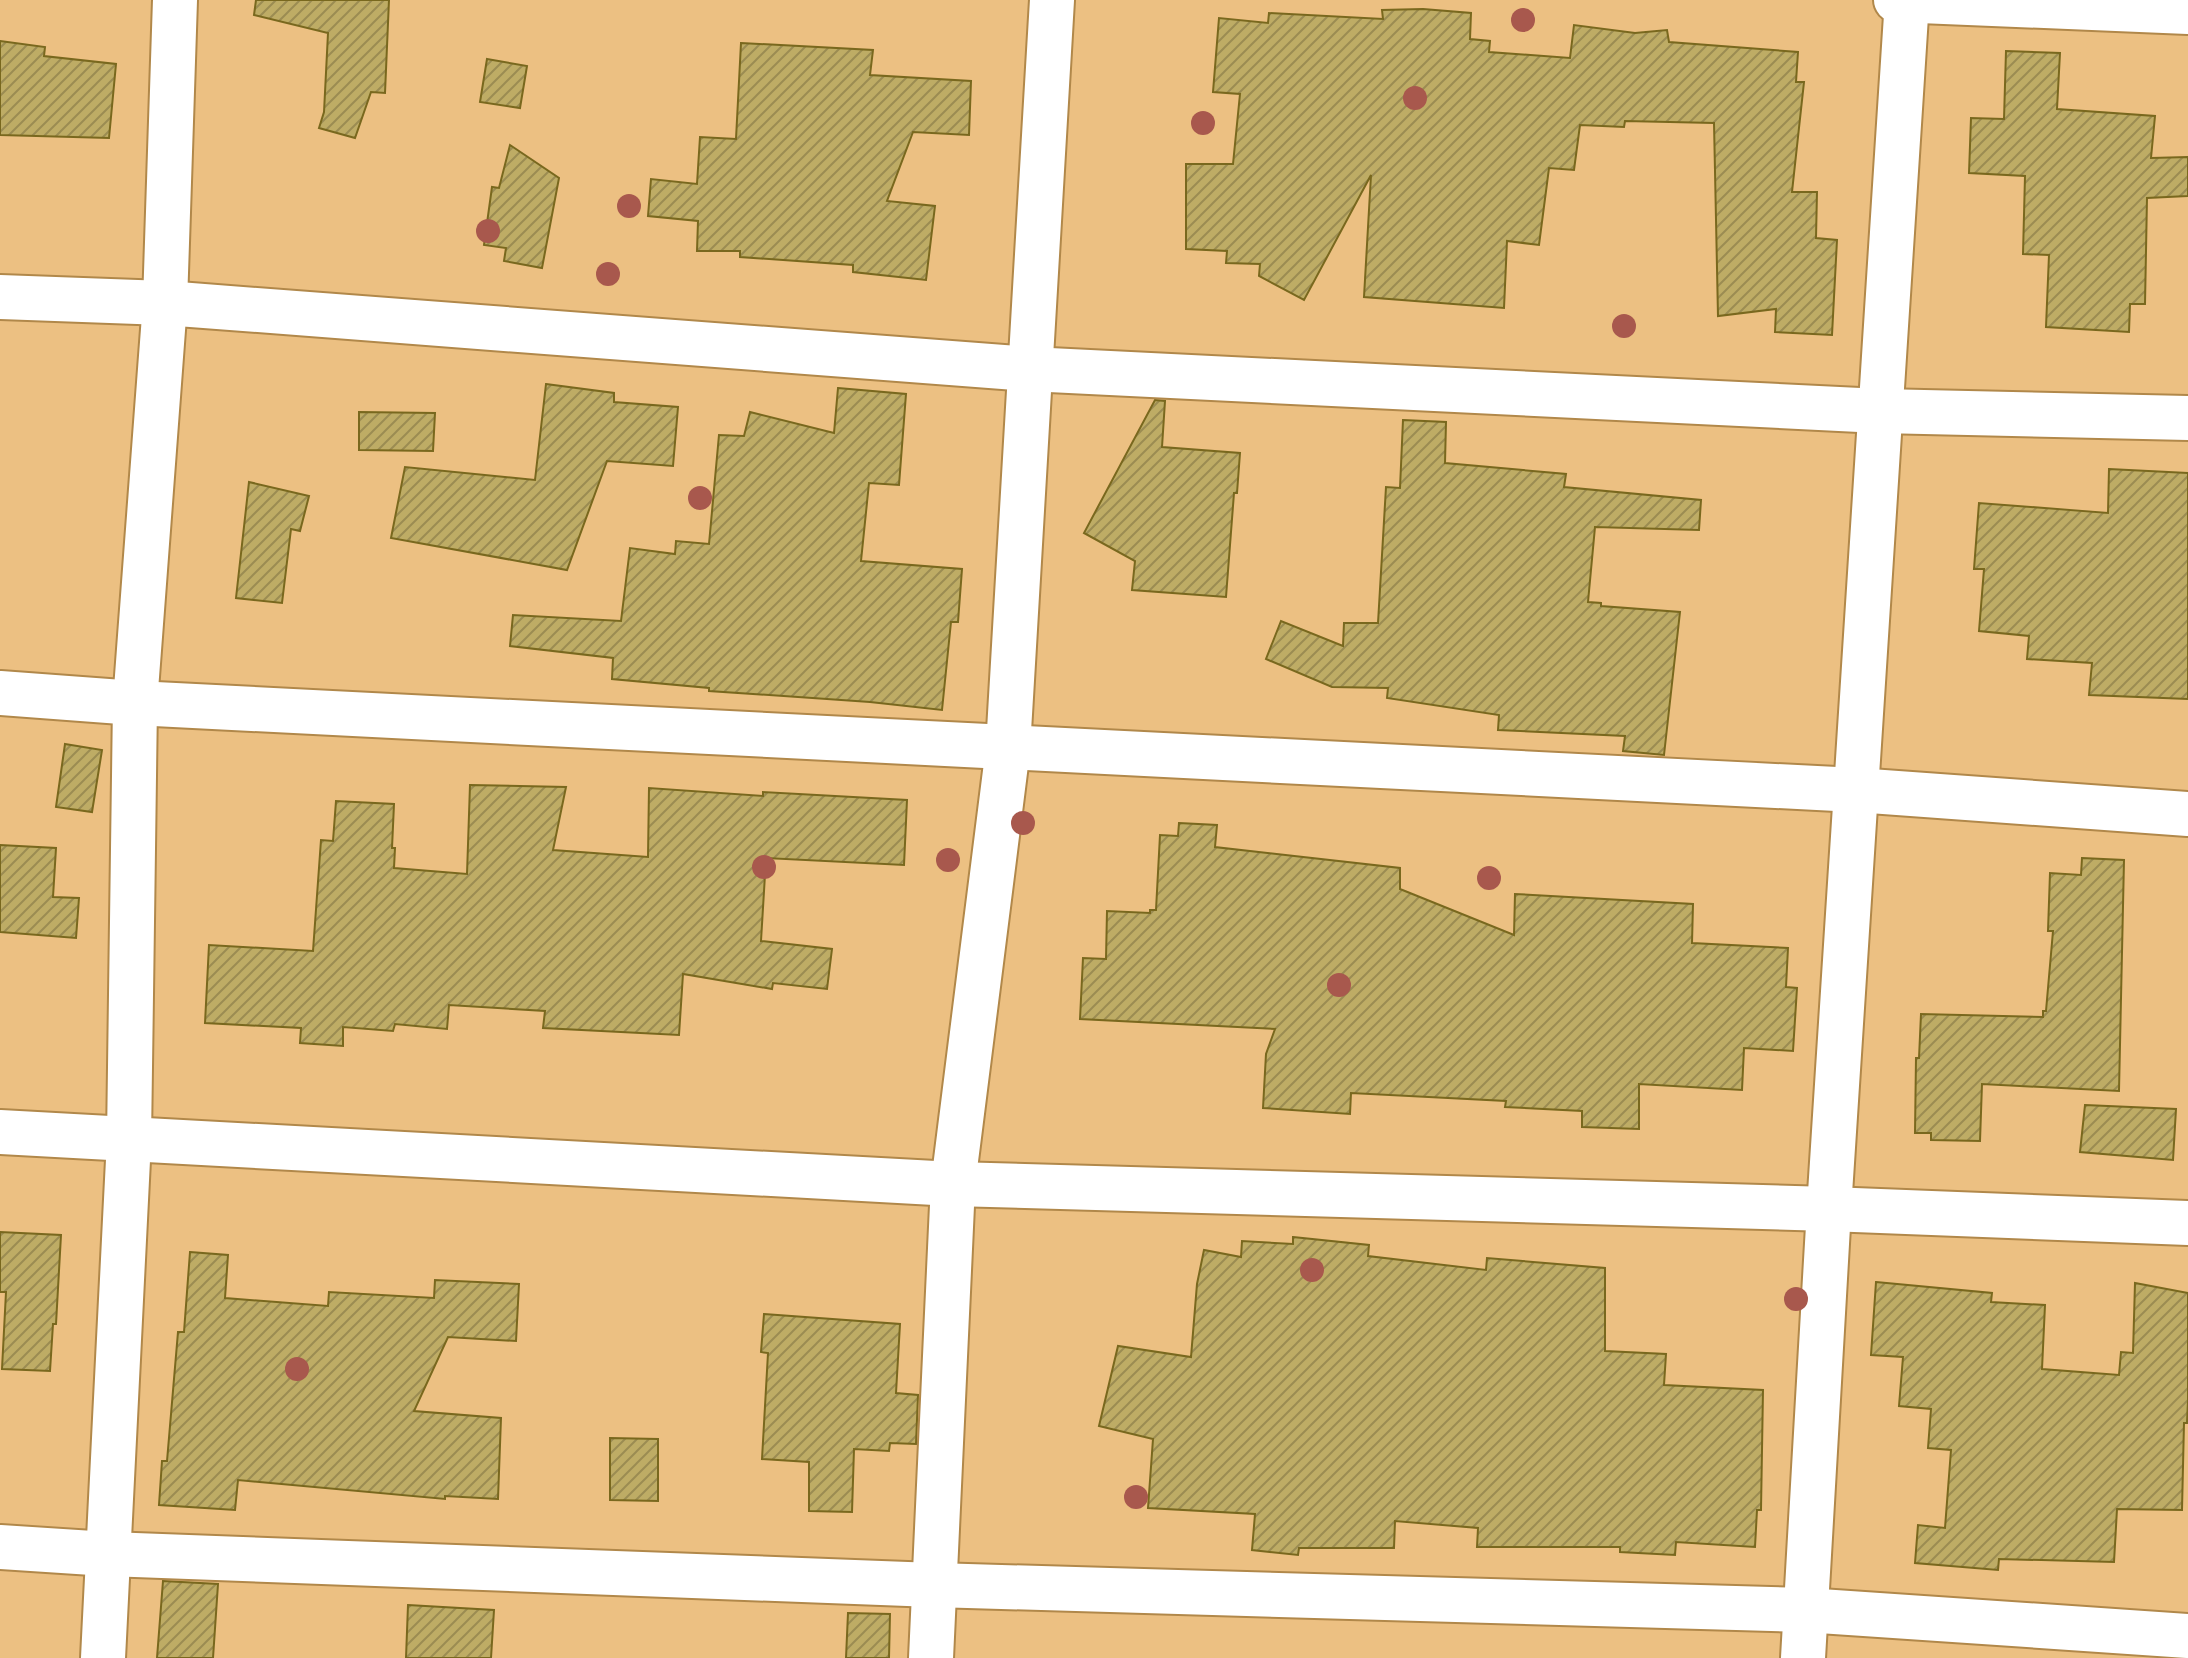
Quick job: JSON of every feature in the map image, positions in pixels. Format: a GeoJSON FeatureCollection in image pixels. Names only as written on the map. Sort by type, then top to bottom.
{"type":"FeatureCollection","features":[{"type":"Feature","properties":{"kind":"street"},"geometry":{"type":"LineString","coordinates":[[103,1658],[129,1140],[135,703],[165,303],[175,0]]}},
{"type":"Feature","properties":{"kind":"street"},"geometry":{"type":"LineString","coordinates":[[931,1658],[953,1184],[1008,748],[1052,0]]}},
{"type":"Feature","properties":{"kind":"street"},"geometry":{"type":"LineString","coordinates":[[1896,0],[2188,12]]}},
{"type":"Feature","properties":{"kind":"street"},"geometry":{"type":"LineString","coordinates":[[1803,1658],[1907,0]]}},
{"type":"Feature","properties":{"kind":"street"},"geometry":{"type":"LineString","coordinates":[[0,297],[165,303],[1029,369],[1880,411],[2188,418]]}},
{"type":"Feature","properties":{"kind":"street"},"geometry":{"type":"LineString","coordinates":[[0,693],[135,703],[1856,790],[2188,814]]}},
{"type":"Feature","properties":{"kind":"street"},"geometry":{"type":"LineString","coordinates":[[0,1132],[953,1184],[1829,1209],[2188,1223]]}},
{"type":"Feature","properties":{"kind":"street"},"geometry":{"type":"LineString","coordinates":[[0,1547],[108,1554],[934,1585],[1805,1610],[2188,1636]]}},
{"type":"Feature","properties":{"kind":"building"},"geometry":{"type":"Polygon","coordinates":[[[256,0],[389,0],[385,93],[371,92],[355,138],[319,128],[324,112],[328,33],[254,15],[256,0]]]}},
{"type":"Feature","properties":{"kind":"building"},"geometry":{"type":"Polygon","coordinates":[[[1382,10],[1471,13],[1470,39],[1490,41],[1489,52],[1570,58],[1574,25],[1635,33],[1667,30],[1669,42],[1798,52],[1796,82],[1804,82],[1792,192],[1817,192],[1816,238],[1837,240],[1832,335],[1775,332],[1776,309],[1718,316],[1714,123],[1625,121],[1624,127],[1580,125],[1574,170],[1549,168],[1539,245],[1507,241],[1504,308],[1364,297],[1371,175],[1304,300],[1259,276],[1260,264],[1226,263],[1227,251],[1186,249],[1186,164],[1233,164],[1240,94],[1213,92],[1219,18],[1268,23],[1269,13],[1383,19],[1382,10]]]}},
{"type":"Feature","properties":{"kind":"building"},"geometry":{"type":"Polygon","coordinates":[[[0,41],[45,47],[44,56],[116,64],[109,138],[0,135],[0,41]]]}},
{"type":"Feature","properties":{"kind":"building"},"geometry":{"type":"Polygon","coordinates":[[[741,43],[873,50],[870,75],[971,81],[969,135],[913,132],[887,201],[935,206],[926,280],[853,272],[853,265],[740,257],[740,251],[697,251],[698,221],[648,216],[651,179],[697,184],[700,137],[736,139],[741,43]]]}},
{"type":"Feature","properties":{"kind":"building"},"geometry":{"type":"Polygon","coordinates":[[[2006,51],[2060,53],[2057,109],[2155,116],[2151,158],[2188,157],[2188,196],[2147,198],[2145,304],[2130,304],[2129,332],[2046,327],[2049,255],[2023,254],[2025,176],[1969,173],[1971,118],[2004,119],[2006,51]]]}},
{"type":"Feature","properties":{"kind":"building"},"geometry":{"type":"Polygon","coordinates":[[[487,59],[527,66],[520,108],[480,102],[487,59]]]}},
{"type":"Feature","properties":{"kind":"building"},"geometry":{"type":"Polygon","coordinates":[[[510,145],[559,178],[542,268],[504,261],[506,248],[484,245],[492,187],[499,188],[510,145]]]}},
{"type":"Feature","properties":{"kind":"building"},"geometry":{"type":"Polygon","coordinates":[[[546,384],[614,393],[614,402],[678,407],[673,466],[607,461],[567,570],[391,538],[405,467],[535,480],[546,384]]]}},
{"type":"Feature","properties":{"kind":"building"},"geometry":{"type":"Polygon","coordinates":[[[838,388],[906,394],[899,485],[869,483],[861,561],[962,569],[958,622],[951,622],[942,710],[709,691],[709,688],[612,679],[613,658],[510,646],[513,615],[621,621],[630,548],[675,554],[676,541],[709,544],[719,435],[744,436],[750,412],[834,433],[838,388]]]}},
{"type":"Feature","properties":{"kind":"building"},"geometry":{"type":"Polygon","coordinates":[[[1155,400],[1165,401],[1162,447],[1240,453],[1226,597],[1132,590],[1135,561],[1084,533],[1155,400]]]}},
{"type":"Feature","properties":{"kind":"building"},"geometry":{"type":"Polygon","coordinates":[[[359,412],[435,413],[433,451],[359,450],[359,412]]]}},
{"type":"Feature","properties":{"kind":"building"},"geometry":{"type":"Polygon","coordinates":[[[1403,420],[1446,422],[1445,463],[1566,474],[1564,487],[1701,500],[1699,530],[1595,527],[1588,602],[1601,603],[1601,606],[1680,612],[1664,755],[1623,751],[1625,736],[1498,730],[1499,715],[1387,698],[1388,688],[1332,687],[1266,659],[1281,621],[1343,646],[1344,623],[1378,623],[1386,487],[1400,488],[1403,420]]]}},
{"type":"Feature","properties":{"kind":"building"},"geometry":{"type":"Polygon","coordinates":[[[2109,469],[2188,473],[2188,699],[2089,695],[2092,663],[2027,659],[2029,636],[1979,631],[1984,569],[1974,569],[1979,503],[2108,513],[2109,469]]]}},
{"type":"Feature","properties":{"kind":"building"},"geometry":{"type":"Polygon","coordinates":[[[249,482],[309,496],[300,531],[291,529],[282,603],[236,598],[249,482]]]}},
{"type":"Feature","properties":{"kind":"building"},"geometry":{"type":"Polygon","coordinates":[[[65,744],[102,750],[92,812],[56,807],[65,744]]]}},
{"type":"Feature","properties":{"kind":"building"},"geometry":{"type":"Polygon","coordinates":[[[470,785],[566,787],[553,850],[648,857],[649,788],[763,796],[763,792],[907,800],[904,865],[766,858],[761,941],[832,949],[827,989],[773,983],[772,989],[683,974],[679,1035],[543,1028],[545,1011],[449,1005],[447,1029],[395,1024],[393,1031],[343,1027],[343,1046],[300,1043],[301,1028],[205,1023],[209,945],[313,951],[321,840],[333,841],[336,801],[394,804],[394,868],[467,874],[470,785]]]}},
{"type":"Feature","properties":{"kind":"building"},"geometry":{"type":"Polygon","coordinates":[[[1179,823],[1217,825],[1215,847],[1400,868],[1400,889],[1514,935],[1515,894],[1693,904],[1692,943],[1788,948],[1786,987],[1797,988],[1793,1051],[1744,1048],[1742,1090],[1639,1084],[1639,1129],[1582,1127],[1582,1111],[1505,1107],[1506,1101],[1351,1093],[1350,1114],[1263,1108],[1266,1054],[1275,1029],[1080,1019],[1083,958],[1106,959],[1107,911],[1150,913],[1150,910],[1156,910],[1160,835],[1178,836],[1179,823]]]}},
{"type":"Feature","properties":{"kind":"building"},"geometry":{"type":"Polygon","coordinates":[[[0,845],[56,848],[53,897],[79,898],[76,938],[0,932],[0,845]]]}},
{"type":"Feature","properties":{"kind":"building"},"geometry":{"type":"Polygon","coordinates":[[[2082,858],[2124,860],[2119,1091],[1982,1084],[1980,1141],[1931,1140],[1931,1133],[1915,1133],[1916,1058],[1919,1058],[1921,1014],[2043,1017],[2053,931],[2048,931],[2050,873],[2081,875],[2082,858]]]}},
{"type":"Feature","properties":{"kind":"building"},"geometry":{"type":"Polygon","coordinates":[[[2085,1105],[2176,1109],[2173,1160],[2080,1152],[2085,1105]]]}},
{"type":"Feature","properties":{"kind":"building"},"geometry":{"type":"Polygon","coordinates":[[[0,1232],[61,1235],[50,1371],[2,1369],[6,1292],[0,1292],[0,1232]]]}},
{"type":"Feature","properties":{"kind":"building"},"geometry":{"type":"Polygon","coordinates":[[[1293,1237],[1369,1245],[1368,1256],[1486,1270],[1487,1258],[1605,1268],[1605,1351],[1666,1354],[1664,1385],[1763,1390],[1761,1510],[1757,1510],[1755,1547],[1676,1542],[1675,1555],[1620,1552],[1620,1547],[1477,1547],[1478,1528],[1395,1521],[1394,1548],[1299,1548],[1298,1555],[1252,1550],[1255,1514],[1148,1508],[1153,1439],[1099,1426],[1118,1346],[1191,1357],[1197,1284],[1204,1250],[1241,1257],[1242,1241],[1293,1244],[1293,1237]]]}},
{"type":"Feature","properties":{"kind":"building"},"geometry":{"type":"Polygon","coordinates":[[[190,1252],[228,1255],[225,1298],[328,1306],[329,1292],[434,1298],[435,1280],[519,1284],[516,1341],[448,1337],[414,1411],[501,1418],[498,1499],[445,1496],[445,1499],[238,1480],[235,1510],[159,1505],[162,1461],[167,1461],[178,1332],[184,1332],[190,1252]]]}},
{"type":"Feature","properties":{"kind":"building"},"geometry":{"type":"Polygon","coordinates":[[[1876,1282],[1992,1293],[1991,1302],[2045,1305],[2042,1369],[2119,1375],[2121,1352],[2133,1353],[2135,1283],[2188,1293],[2188,1401],[2187,1423],[2184,1423],[2182,1510],[2117,1509],[2114,1562],[1999,1559],[1998,1570],[1915,1563],[1918,1525],[1945,1528],[1951,1450],[1928,1448],[1931,1409],[1899,1406],[1903,1357],[1871,1355],[1876,1282]]]}},
{"type":"Feature","properties":{"kind":"building"},"geometry":{"type":"Polygon","coordinates":[[[764,1314],[900,1324],[896,1393],[918,1395],[916,1444],[890,1443],[889,1451],[854,1449],[852,1512],[809,1511],[809,1462],[762,1459],[768,1353],[761,1352],[764,1314]]]}},
{"type":"Feature","properties":{"kind":"building"},"geometry":{"type":"Polygon","coordinates":[[[610,1438],[658,1439],[658,1501],[610,1500],[610,1438]]]}},
{"type":"Feature","properties":{"kind":"building"},"geometry":{"type":"Polygon","coordinates":[[[163,1581],[218,1584],[213,1658],[157,1658],[163,1581]]]}},
{"type":"Feature","properties":{"kind":"building"},"geometry":{"type":"Polygon","coordinates":[[[408,1605],[494,1610],[491,1658],[406,1658],[408,1605]]]}},
{"type":"Feature","properties":{"kind":"building"},"geometry":{"type":"Polygon","coordinates":[[[848,1613],[890,1614],[889,1658],[846,1658],[848,1613]]]}}]}
